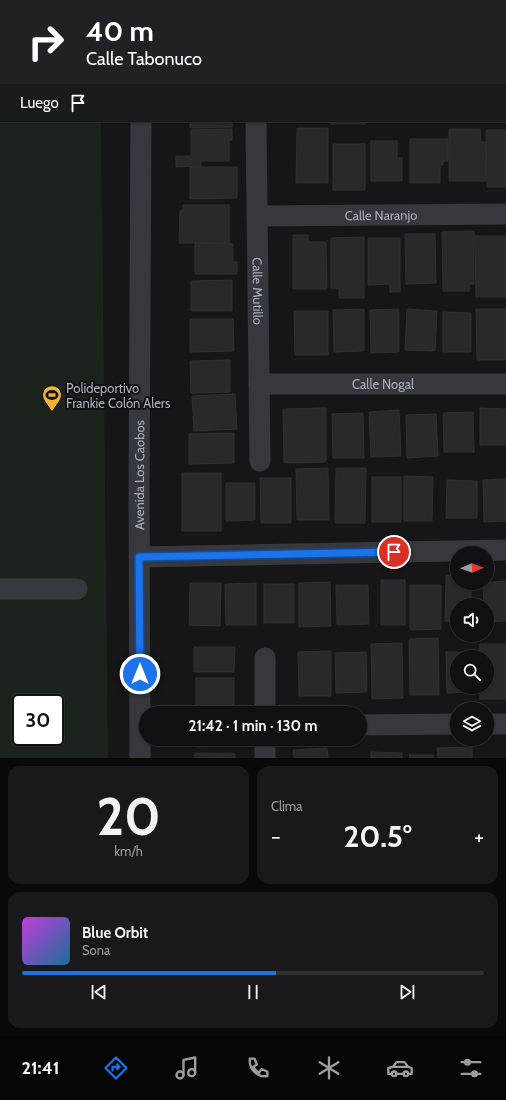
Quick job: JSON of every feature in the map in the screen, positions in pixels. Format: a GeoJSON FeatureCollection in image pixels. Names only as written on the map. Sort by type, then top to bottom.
{"type":"FeatureCollection","features":[{"type":"Feature","properties":{"kind":"street","name":"Avenida Los Caobos"},"geometry":{"type":"LineString","coordinates":[[140,758],[139,557],[141,122]]}},
{"type":"Feature","properties":{"kind":"street","name":"Calle Mutillo"},"geometry":{"type":"LineString","coordinates":[[256,122],[260,461]]}},
{"type":"Feature","properties":{"kind":"street","name":"Calle Naranjo"},"geometry":{"type":"LineString","coordinates":[[257,216],[506,214]]}},
{"type":"Feature","properties":{"kind":"street","name":"Calle Nogal"},"geometry":{"type":"LineString","coordinates":[[259,384],[506,384]]}},
{"type":"Feature","properties":{"kind":"street"},"geometry":{"type":"LineString","coordinates":[[139,557],[506,550]]}},
{"type":"Feature","properties":{"kind":"street"},"geometry":{"type":"LineString","coordinates":[[0,589],[76,589]]}},
{"type":"Feature","properties":{"kind":"street"},"geometry":{"type":"LineString","coordinates":[[265,658],[265,706]]}},
{"type":"Feature","properties":{"kind":"street"},"geometry":{"type":"LineString","coordinates":[[367,725],[450,724]]}},
{"type":"Feature","properties":{"kind":"street"},"geometry":{"type":"LineString","coordinates":[[494,724],[506,724]]}},
{"type":"Feature","properties":{"kind":"street"},"geometry":{"type":"LineString","coordinates":[[265,746],[265,758]]}},
{"type":"Feature","properties":{"kind":"shaded area","name":"Polideportivo Frankie Colón Alers"},"geometry":{"type":"Polygon","coordinates":[[[0,122],[101,122],[108,758],[0,758],[0,122]]]}},
{"type":"Feature","properties":{"kind":"building"},"geometry":{"type":"Polygon","coordinates":[[[190,122],[232,122],[232,127],[190,128],[190,122]]]}},
{"type":"Feature","properties":{"kind":"building"},"geometry":{"type":"Polygon","coordinates":[[[331,122],[365,122],[365,124],[331,124],[331,122]]]}},
{"type":"Feature","properties":{"kind":"building"},"geometry":{"type":"Polygon","coordinates":[[[297,128],[328,128],[328,183],[296,183],[297,128]]]}},
{"type":"Feature","properties":{"kind":"building"},"geometry":{"type":"Polygon","coordinates":[[[232,129],[232,140],[229,140],[229,161],[201,161],[201,166],[176,167],[176,156],[191,156],[191,130],[232,129]]]}},
{"type":"Feature","properties":{"kind":"building"},"geometry":{"type":"Polygon","coordinates":[[[449,129],[480,129],[481,142],[486,142],[486,181],[449,181],[449,129]]]}},
{"type":"Feature","properties":{"kind":"building"},"geometry":{"type":"Polygon","coordinates":[[[486,130],[506,130],[506,187],[487,187],[486,130]]]}},
{"type":"Feature","properties":{"kind":"building"},"geometry":{"type":"Polygon","coordinates":[[[410,139],[448,139],[448,161],[443,161],[443,165],[440,165],[440,183],[410,183],[410,139]]]}},
{"type":"Feature","properties":{"kind":"building"},"geometry":{"type":"Polygon","coordinates":[[[371,141],[397,141],[397,158],[402,158],[402,181],[371,181],[371,141]]]}},
{"type":"Feature","properties":{"kind":"building"},"geometry":{"type":"Polygon","coordinates":[[[333,144],[365,144],[365,190],[333,190],[333,144]]]}},
{"type":"Feature","properties":{"kind":"building"},"geometry":{"type":"Polygon","coordinates":[[[190,167],[237,167],[237,198],[190,199],[190,167]]]}},
{"type":"Feature","properties":{"kind":"building"},"geometry":{"type":"Polygon","coordinates":[[[183,205],[229,205],[229,243],[179,243],[180,211],[183,211],[183,205]]]}},
{"type":"Feature","properties":{"kind":"building"},"geometry":{"type":"Polygon","coordinates":[[[474,231],[474,284],[469,284],[469,291],[443,291],[442,232],[474,231]]]}},
{"type":"Feature","properties":{"kind":"building"},"geometry":{"type":"Polygon","coordinates":[[[405,234],[435,234],[436,283],[406,284],[405,234]]]}},
{"type":"Feature","properties":{"kind":"building"},"geometry":{"type":"Polygon","coordinates":[[[293,235],[308,235],[308,242],[326,242],[327,289],[293,289],[293,235]]]}},
{"type":"Feature","properties":{"kind":"building"},"geometry":{"type":"Polygon","coordinates":[[[475,236],[506,236],[506,297],[476,297],[475,236]]]}},
{"type":"Feature","properties":{"kind":"building"},"geometry":{"type":"Polygon","coordinates":[[[364,237],[364,298],[339,298],[339,288],[331,288],[331,238],[364,237]]]}},
{"type":"Feature","properties":{"kind":"building"},"geometry":{"type":"Polygon","coordinates":[[[368,238],[400,238],[400,292],[390,292],[390,284],[368,285],[368,238]]]}},
{"type":"Feature","properties":{"kind":"building"},"geometry":{"type":"Polygon","coordinates":[[[195,243],[233,244],[233,262],[237,262],[237,274],[195,274],[195,243]]]}},
{"type":"Feature","properties":{"kind":"building"},"geometry":{"type":"Polygon","coordinates":[[[232,280],[232,311],[191,311],[191,281],[232,280]]]}},
{"type":"Feature","properties":{"kind":"building"},"geometry":{"type":"Polygon","coordinates":[[[364,309],[364,351],[334,352],[333,310],[364,309]]]}},
{"type":"Feature","properties":{"kind":"building"},"geometry":{"type":"Polygon","coordinates":[[[399,309],[399,352],[371,353],[370,310],[399,309]]]}},
{"type":"Feature","properties":{"kind":"building"},"geometry":{"type":"Polygon","coordinates":[[[407,309],[437,311],[435,351],[405,350],[407,309]]]}},
{"type":"Feature","properties":{"kind":"building"},"geometry":{"type":"Polygon","coordinates":[[[476,309],[506,309],[506,360],[477,360],[476,309]]]}},
{"type":"Feature","properties":{"kind":"building"},"geometry":{"type":"Polygon","coordinates":[[[294,311],[328,311],[328,355],[295,355],[294,311]]]}},
{"type":"Feature","properties":{"kind":"building"},"geometry":{"type":"Polygon","coordinates":[[[443,312],[471,313],[471,352],[443,352],[443,312]]]}},
{"type":"Feature","properties":{"kind":"building"},"geometry":{"type":"Polygon","coordinates":[[[190,319],[233,319],[234,351],[190,352],[190,319]]]}},
{"type":"Feature","properties":{"kind":"building"},"geometry":{"type":"Polygon","coordinates":[[[230,360],[230,392],[191,393],[190,361],[230,360]]]}},
{"type":"Feature","properties":{"kind":"building"},"geometry":{"type":"Polygon","coordinates":[[[235,394],[237,429],[194,431],[192,396],[235,394]]]}},
{"type":"Feature","properties":{"kind":"building"},"geometry":{"type":"Polygon","coordinates":[[[326,408],[326,462],[284,463],[283,409],[326,408]]]}},
{"type":"Feature","properties":{"kind":"building"},"geometry":{"type":"Polygon","coordinates":[[[480,408],[505,409],[505,445],[480,445],[480,408]]]}},
{"type":"Feature","properties":{"kind":"building"},"geometry":{"type":"Polygon","coordinates":[[[399,410],[401,456],[371,457],[369,412],[399,410]]]}},
{"type":"Feature","properties":{"kind":"building"},"geometry":{"type":"Polygon","coordinates":[[[473,412],[474,452],[444,452],[443,413],[473,412]]]}},
{"type":"Feature","properties":{"kind":"building"},"geometry":{"type":"Polygon","coordinates":[[[363,413],[364,458],[333,458],[332,414],[363,413]]]}},
{"type":"Feature","properties":{"kind":"building"},"geometry":{"type":"Polygon","coordinates":[[[436,414],[438,456],[407,458],[406,415],[436,414]]]}},
{"type":"Feature","properties":{"kind":"building"},"geometry":{"type":"Polygon","coordinates":[[[234,433],[234,463],[189,464],[189,434],[234,433]]]}},
{"type":"Feature","properties":{"kind":"building"},"geometry":{"type":"Polygon","coordinates":[[[328,468],[329,520],[297,520],[296,469],[328,468]]]}},
{"type":"Feature","properties":{"kind":"building"},"geometry":{"type":"Polygon","coordinates":[[[336,468],[366,468],[365,523],[335,523],[336,468]]]}},
{"type":"Feature","properties":{"kind":"building"},"geometry":{"type":"Polygon","coordinates":[[[182,473],[221,473],[221,531],[182,531],[182,473]]]}},
{"type":"Feature","properties":{"kind":"building"},"geometry":{"type":"Polygon","coordinates":[[[404,476],[433,477],[432,521],[404,521],[404,476]]]}},
{"type":"Feature","properties":{"kind":"building"},"geometry":{"type":"Polygon","coordinates":[[[372,477],[401,477],[401,522],[372,522],[372,477]]]}},
{"type":"Feature","properties":{"kind":"building"},"geometry":{"type":"Polygon","coordinates":[[[260,478],[291,478],[291,523],[261,523],[260,478]]]}},
{"type":"Feature","properties":{"kind":"building"},"geometry":{"type":"Polygon","coordinates":[[[506,479],[506,521],[484,522],[483,480],[506,479]]]}},
{"type":"Feature","properties":{"kind":"building"},"geometry":{"type":"Polygon","coordinates":[[[447,480],[477,481],[477,518],[446,518],[447,480]]]}},
{"type":"Feature","properties":{"kind":"building"},"geometry":{"type":"Polygon","coordinates":[[[226,483],[255,483],[255,520],[226,521],[226,483]]]}},
{"type":"Feature","properties":{"kind":"building"},"geometry":{"type":"Polygon","coordinates":[[[446,575],[450,575],[450,590],[471,590],[471,598],[450,598],[450,621],[445,621],[446,575]]]}},
{"type":"Feature","properties":{"kind":"building"},"geometry":{"type":"Polygon","coordinates":[[[381,580],[405,580],[405,625],[381,625],[381,580]]]}},
{"type":"Feature","properties":{"kind":"building"},"geometry":{"type":"Polygon","coordinates":[[[506,581],[506,621],[494,622],[494,598],[484,598],[483,590],[494,590],[494,582],[506,581]]]}},
{"type":"Feature","properties":{"kind":"building"},"geometry":{"type":"Polygon","coordinates":[[[330,582],[331,626],[299,627],[299,583],[330,582]]]}},
{"type":"Feature","properties":{"kind":"building"},"geometry":{"type":"Polygon","coordinates":[[[190,583],[221,583],[220,626],[189,625],[190,583]]]}},
{"type":"Feature","properties":{"kind":"building"},"geometry":{"type":"Polygon","coordinates":[[[256,583],[256,625],[226,625],[225,584],[256,583]]]}},
{"type":"Feature","properties":{"kind":"building"},"geometry":{"type":"Polygon","coordinates":[[[264,584],[294,584],[294,623],[264,623],[264,584]]]}},
{"type":"Feature","properties":{"kind":"building"},"geometry":{"type":"Polygon","coordinates":[[[336,585],[368,585],[369,624],[337,625],[336,585]]]}},
{"type":"Feature","properties":{"kind":"building"},"geometry":{"type":"Polygon","coordinates":[[[410,585],[441,585],[441,629],[410,630],[410,585]]]}},
{"type":"Feature","properties":{"kind":"building"},"geometry":{"type":"Polygon","coordinates":[[[438,638],[439,695],[410,695],[409,639],[438,638]]]}},
{"type":"Feature","properties":{"kind":"building"},"geometry":{"type":"Polygon","coordinates":[[[402,643],[403,698],[372,699],[371,644],[402,643]]]}},
{"type":"Feature","properties":{"kind":"building"},"geometry":{"type":"Polygon","coordinates":[[[480,644],[506,644],[506,699],[480,699],[480,694],[494,694],[494,650],[480,650],[480,644]]]}},
{"type":"Feature","properties":{"kind":"building"},"geometry":{"type":"Polygon","coordinates":[[[194,647],[235,647],[234,672],[194,672],[194,647]]]}},
{"type":"Feature","properties":{"kind":"building"},"geometry":{"type":"Polygon","coordinates":[[[331,651],[331,696],[299,696],[298,652],[331,651]]]}},
{"type":"Feature","properties":{"kind":"building"},"geometry":{"type":"Polygon","coordinates":[[[366,652],[367,692],[336,693],[335,653],[366,652]]]}},
{"type":"Feature","properties":{"kind":"building"},"geometry":{"type":"Polygon","coordinates":[[[446,652],[450,652],[450,693],[447,693],[446,652]]]}},
{"type":"Feature","properties":{"kind":"building"},"geometry":{"type":"Polygon","coordinates":[[[196,678],[234,678],[234,706],[196,706],[196,678]]]}},
{"type":"Feature","properties":{"kind":"building"},"geometry":{"type":"Polygon","coordinates":[[[196,746],[236,746],[196,747],[196,746]]]}},
{"type":"Feature","properties":{"kind":"building"},"geometry":{"type":"Polygon","coordinates":[[[472,747],[472,758],[438,758],[437,748],[472,747]]]}},
{"type":"Feature","properties":{"kind":"building"},"geometry":{"type":"Polygon","coordinates":[[[327,748],[328,758],[294,758],[293,750],[327,748]]]}},
{"type":"Feature","properties":{"kind":"building"},"geometry":{"type":"Polygon","coordinates":[[[371,752],[402,753],[402,758],[371,758],[371,752]]]}},
{"type":"Feature","properties":{"kind":"building"},"geometry":{"type":"Polygon","coordinates":[[[195,753],[235,754],[235,758],[194,758],[195,753]]]}},
{"type":"Feature","properties":{"kind":"building"},"geometry":{"type":"Polygon","coordinates":[[[409,755],[433,755],[433,758],[410,758],[409,755]]]}},
{"type":"Feature","properties":{"kind":"place","name":"Polideportivo Frankie Colón Alers"},"geometry":{"type":"Point","coordinates":[52,412]}},
{"type":"Feature","properties":{"kind":"route"},"geometry":{"type":"LineString","coordinates":[[140,674],[139,557],[394,552]]}}]}
